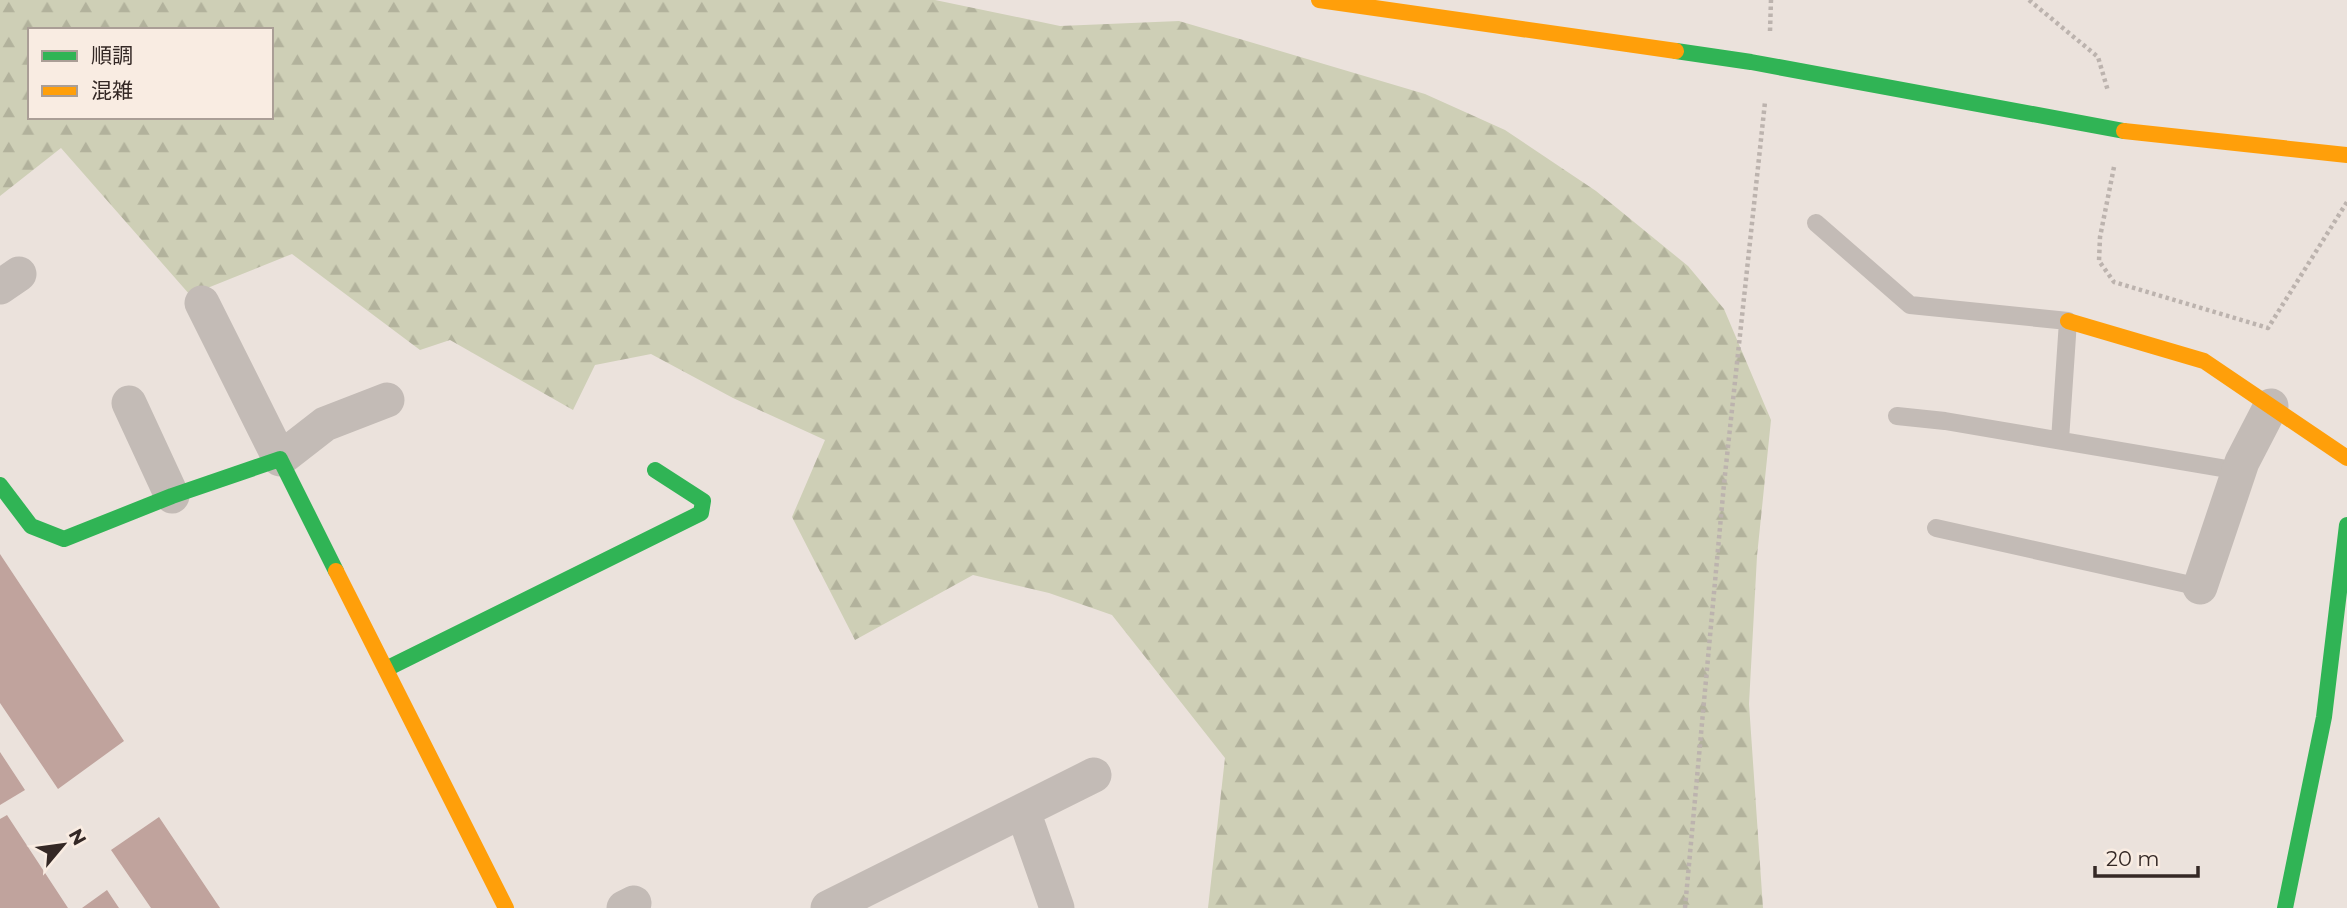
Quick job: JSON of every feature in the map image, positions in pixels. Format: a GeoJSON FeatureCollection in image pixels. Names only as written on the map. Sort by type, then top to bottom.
{"type":"FeatureCollection","features":[{"type":"Feature","properties":{"kind":"street"},"geometry":{"type":"LineString","coordinates":[[1319,0],[1769,65],[2121,131],[2347,155]]}},
{"type":"Feature","properties":{"kind":"street"},"geometry":{"type":"LineString","coordinates":[[202,303],[505,908]]}},
{"type":"Feature","properties":{"kind":"street"},"geometry":{"type":"LineString","coordinates":[[2068,321],[2204,361],[2347,458]]}},
{"type":"Feature","properties":{"kind":"street"},"geometry":{"type":"LineString","coordinates":[[0,485],[31,526],[64,539],[172,496],[280,459],[325,424],[387,400]]}},
{"type":"Feature","properties":{"kind":"street"},"geometry":{"type":"LineString","coordinates":[[129,403],[172,496]]}},
{"type":"Feature","properties":{"kind":"street"},"geometry":{"type":"LineString","coordinates":[[2200,587],[2239,471],[2271,406]]}},
{"type":"Feature","properties":{"kind":"street"},"geometry":{"type":"LineString","coordinates":[[386,669],[701,513],[703,501],[655,470]]}},
{"type":"Feature","properties":{"kind":"street"},"geometry":{"type":"LineString","coordinates":[[2285,908],[2324,717],[2347,526]]}},
{"type":"Feature","properties":{"kind":"street"},"geometry":{"type":"LineString","coordinates":[[843,905],[1094,775]]}},
{"type":"Feature","properties":{"kind":"street"},"geometry":{"type":"LineString","coordinates":[[1023,811],[1057,908]]}},
{"type":"Feature","properties":{"kind":"lane"},"geometry":{"type":"LineString","coordinates":[[1816,223],[1910,305],[2068,321],[2060,440]]}},
{"type":"Feature","properties":{"kind":"lane"},"geometry":{"type":"LineString","coordinates":[[1897,416],[1945,421],[2239,471]]}},
{"type":"Feature","properties":{"kind":"lane"},"geometry":{"type":"LineString","coordinates":[[1936,528],[2200,587]]}},
{"type":"Feature","properties":{"kind":"path"},"geometry":{"type":"LineString","coordinates":[[1685,908],[1724,484],[1769,65],[1771,0]]}},
{"type":"Feature","properties":{"kind":"path"},"geometry":{"type":"LineString","coordinates":[[2029,0],[2098,57],[2121,131],[2100,237],[2099,261],[2114,282],[2268,328],[2347,202]]}},
{"type":"Feature","properties":{"kind":"green space"},"geometry":{"type":"Polygon","coordinates":[[[0,0],[935,0],[1060,26],[1179,21],[1425,94],[1505,130],[1596,191],[1688,266],[1724,309],[1771,420],[1757,556],[1749,704],[1763,908],[1208,908],[1225,758],[1112,615],[1049,593],[973,575],[855,640],[792,517],[825,440],[733,398],[651,354],[595,365],[573,410],[450,340],[420,350],[292,254],[190,295],[61,148],[0,196],[0,0]]]}},
{"type":"Feature","properties":{"kind":"building"},"geometry":{"type":"Polygon","coordinates":[[[0,554],[124,741],[58,789],[0,703],[0,554]]]}},
{"type":"Feature","properties":{"kind":"building"},"geometry":{"type":"Polygon","coordinates":[[[0,752],[25,790],[0,805],[0,752]]]}},
{"type":"Feature","properties":{"kind":"building"},"geometry":{"type":"Polygon","coordinates":[[[7,815],[68,908],[0,908],[0,819],[7,815]]]}},
{"type":"Feature","properties":{"kind":"building"},"geometry":{"type":"Polygon","coordinates":[[[159,817],[220,908],[151,908],[111,850],[159,817]]]}},
{"type":"Feature","properties":{"kind":"building"},"geometry":{"type":"Polygon","coordinates":[[[107,890],[119,908],[82,908],[107,890]]]}},
{"type":"Feature","properties":{"kind":"traffic: fast"},"geometry":{"type":"LineString","coordinates":[[1676,51],[1751,62],[2124,131]]}},
{"type":"Feature","properties":{"kind":"traffic: fast"},"geometry":{"type":"LineString","coordinates":[[0,485],[31,526],[64,539],[172,496],[280,459],[336,571]]}},
{"type":"Feature","properties":{"kind":"traffic: fast"},"geometry":{"type":"LineString","coordinates":[[386,669],[701,513],[703,501],[655,470]]}},
{"type":"Feature","properties":{"kind":"traffic: fast"},"geometry":{"type":"LineString","coordinates":[[2285,908],[2324,717],[2347,525]]}},
{"type":"Feature","properties":{"kind":"traffic: slow"},"geometry":{"type":"LineString","coordinates":[[1319,0],[1676,51]]}},
{"type":"Feature","properties":{"kind":"traffic: slow"},"geometry":{"type":"LineString","coordinates":[[2124,131],[2347,155]]}},
{"type":"Feature","properties":{"kind":"traffic: slow"},"geometry":{"type":"LineString","coordinates":[[2068,321],[2204,361],[2347,458]]}},
{"type":"Feature","properties":{"kind":"traffic: slow"},"geometry":{"type":"LineString","coordinates":[[336,571],[506,908]]}}]}
